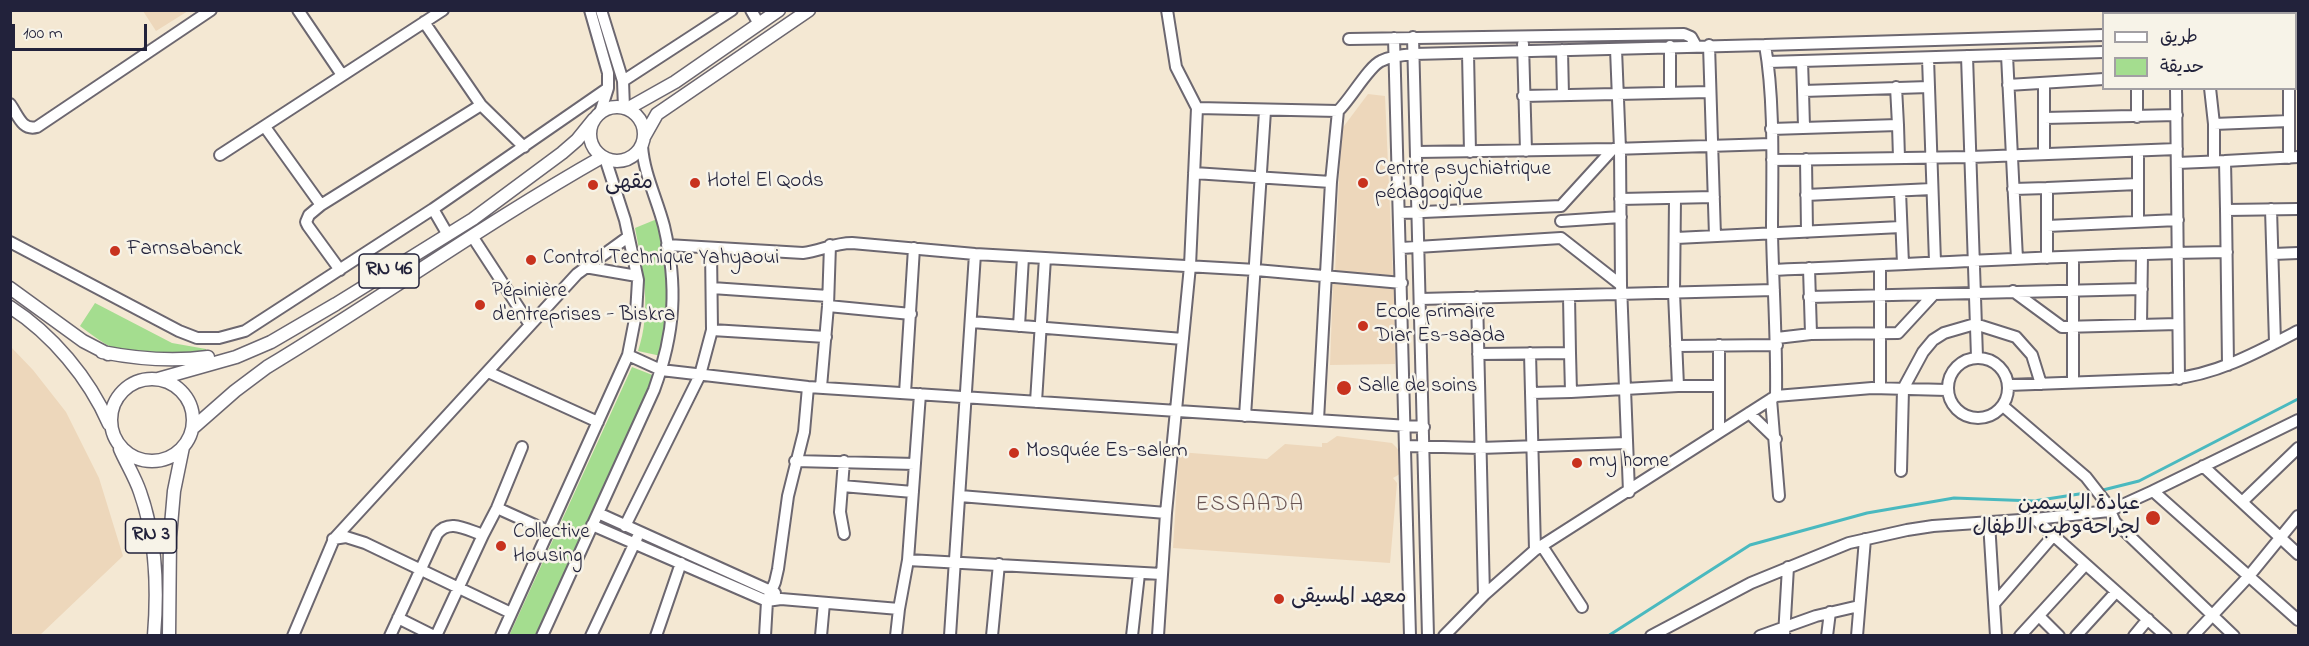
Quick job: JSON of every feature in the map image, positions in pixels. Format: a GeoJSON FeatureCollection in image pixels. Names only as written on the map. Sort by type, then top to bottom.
{"type":"FeatureCollection","features":[{"type":"Feature","properties":{"kind":"main road"},"geometry":{"type":"LineString","coordinates":[[778,10],[675,82],[625,108],[607,108],[597,116],[589,135],[595,151],[603,158],[619,161],[636,154],[657,114],[809,10]]}},
{"type":"Feature","properties":{"kind":"main road"},"geometry":{"type":"LineString","coordinates":[[625,108],[640,119],[643,141]]}},
{"type":"Feature","properties":{"kind":"main road","name":"RN 46"},"geometry":{"type":"LineString","coordinates":[[154,378],[236,357],[271,342],[448,235],[562,153],[577,140],[597,116]]}},
{"type":"Feature","properties":{"kind":"main road","name":"RN 46"},"geometry":{"type":"LineString","coordinates":[[194,427],[267,367],[562,178],[603,158]]}},
{"type":"Feature","properties":{"kind":"main road"},"geometry":{"type":"LineString","coordinates":[[11,288],[82,341],[154,378],[171,383],[182,391],[189,401],[193,414],[194,427],[190,438],[174,455],[162,460],[149,461],[131,455],[117,442],[99,401],[71,363],[39,330],[12,307]]}},
{"type":"Feature","properties":{"kind":"main road"},"geometry":{"type":"LineString","coordinates":[[102,352],[137,358],[187,360],[271,342]]}},
{"type":"Feature","properties":{"kind":"main road"},"geometry":{"type":"LineString","coordinates":[[111,429],[110,415],[123,389],[136,381],[154,378]]}},
{"type":"Feature","properties":{"kind":"main road","name":"RN 3"},"geometry":{"type":"LineString","coordinates":[[117,442],[140,491],[149,525],[154,559],[154,636]]}},
{"type":"Feature","properties":{"kind":"main road","name":"RN 3"},"geometry":{"type":"LineString","coordinates":[[169,636],[170,537],[174,491],[183,447]]}},
{"type":"Feature","properties":{"kind":"street"},"geometry":{"type":"LineString","coordinates":[[10,104],[25,127],[30,129],[37,127],[211,10]]}},
{"type":"Feature","properties":{"kind":"street"},"geometry":{"type":"LineString","coordinates":[[298,10],[342,75]]}},
{"type":"Feature","properties":{"kind":"street"},"geometry":{"type":"LineString","coordinates":[[220,155],[443,10]]}},
{"type":"Feature","properties":{"kind":"street"},"geometry":{"type":"LineString","coordinates":[[590,10],[608,73],[608,88],[597,116]]}},
{"type":"Feature","properties":{"kind":"street"},"geometry":{"type":"LineString","coordinates":[[601,10],[623,81],[625,108]]}},
{"type":"Feature","properties":{"kind":"street"},"geometry":{"type":"LineString","coordinates":[[623,81],[732,10]]}},
{"type":"Feature","properties":{"kind":"street"},"geometry":{"type":"LineString","coordinates":[[751,10],[759,24]]}},
{"type":"Feature","properties":{"kind":"street"},"geometry":{"type":"LineString","coordinates":[[1158,636],[1166,513],[1190,266],[1197,108],[1176,67],[1167,10]]}},
{"type":"Feature","properties":{"kind":"street"},"geometry":{"type":"LineString","coordinates":[[424,22],[481,105],[524,147]]}},
{"type":"Feature","properties":{"kind":"street"},"geometry":{"type":"LineString","coordinates":[[1349,39],[1684,34],[1691,37],[1696,46]]}},
{"type":"Feature","properties":{"kind":"street"},"geometry":{"type":"LineString","coordinates":[[1522,35],[1526,151]]}},
{"type":"Feature","properties":{"kind":"street"},"geometry":{"type":"LineString","coordinates":[[1197,108],[1338,111],[1347,103],[1375,64],[1396,56],[1414,54],[2102,35]]}},
{"type":"Feature","properties":{"kind":"street"},"geometry":{"type":"LineString","coordinates":[[1413,37],[1428,636]]}},
{"type":"Feature","properties":{"kind":"street"},"geometry":{"type":"LineString","coordinates":[[1394,38],[1410,636]]}},
{"type":"Feature","properties":{"kind":"street"},"geometry":{"type":"LineString","coordinates":[[1709,45],[1715,236]]}},
{"type":"Feature","properties":{"kind":"street"},"geometry":{"type":"LineString","coordinates":[[1765,45],[1768,62],[1772,160],[1772,232],[1777,341],[1774,397],[1779,496]]}},
{"type":"Feature","properties":{"kind":"street"},"geometry":{"type":"LineString","coordinates":[[1670,46],[1670,93]]}},
{"type":"Feature","properties":{"kind":"street"},"geometry":{"type":"LineString","coordinates":[[1616,49],[1618,94],[1616,149],[1621,218],[1621,290],[1629,492]]}},
{"type":"Feature","properties":{"kind":"street"},"geometry":{"type":"LineString","coordinates":[[1562,50],[1563,95]]}},
{"type":"Feature","properties":{"kind":"street"},"geometry":{"type":"LineString","coordinates":[[1768,62],[2102,52]]}},
{"type":"Feature","properties":{"kind":"street"},"geometry":{"type":"LineString","coordinates":[[1468,53],[1470,152]]}},
{"type":"Feature","properties":{"kind":"street"},"geometry":{"type":"LineString","coordinates":[[2007,55],[2017,259]]}},
{"type":"Feature","properties":{"kind":"street"},"geometry":{"type":"LineString","coordinates":[[1967,56],[1977,357]]}},
{"type":"Feature","properties":{"kind":"street"},"geometry":{"type":"LineString","coordinates":[[1928,58],[1935,262]]}},
{"type":"Feature","properties":{"kind":"street"},"geometry":{"type":"LineString","coordinates":[[1802,61],[1804,127]]}},
{"type":"Feature","properties":{"kind":"street"},"geometry":{"type":"LineString","coordinates":[[2008,85],[2102,79]]}},
{"type":"Feature","properties":{"kind":"street"},"geometry":{"type":"LineString","coordinates":[[2043,83],[2044,154]]}},
{"type":"Feature","properties":{"kind":"street"},"geometry":{"type":"LineString","coordinates":[[1896,87],[1899,158]]}},
{"type":"Feature","properties":{"kind":"street"},"geometry":{"type":"LineString","coordinates":[[1803,91],[1929,87]]}},
{"type":"Feature","properties":{"kind":"street"},"geometry":{"type":"LineString","coordinates":[[10,242],[197,338],[219,338],[245,331],[340,270],[608,88]]}},
{"type":"Feature","properties":{"kind":"street"},"geometry":{"type":"LineString","coordinates":[[2137,90],[2137,117]]}},
{"type":"Feature","properties":{"kind":"street"},"geometry":{"type":"LineString","coordinates":[[2176,90],[2179,379]]}},
{"type":"Feature","properties":{"kind":"street"},"geometry":{"type":"LineString","coordinates":[[2210,90],[2226,210],[2228,364]]}},
{"type":"Feature","properties":{"kind":"street"},"geometry":{"type":"LineString","coordinates":[[2177,163],[2294,157],[2289,122],[2289,90]]}},
{"type":"Feature","properties":{"kind":"street"},"geometry":{"type":"LineString","coordinates":[[1523,96],[1710,92]]}},
{"type":"Feature","properties":{"kind":"street"},"geometry":{"type":"LineString","coordinates":[[340,270],[306,222],[309,215],[321,205],[481,105]]}},
{"type":"Feature","properties":{"kind":"street"},"geometry":{"type":"LineString","coordinates":[[1245,416],[1265,111]]}},
{"type":"Feature","properties":{"kind":"street"},"geometry":{"type":"LineString","coordinates":[[1318,420],[1331,182],[1338,111]]}},
{"type":"Feature","properties":{"kind":"street"},"geometry":{"type":"LineString","coordinates":[[2044,118],[2177,115]]}},
{"type":"Feature","properties":{"kind":"street"},"geometry":{"type":"LineString","coordinates":[[2214,124],[2289,122]]}},
{"type":"Feature","properties":{"kind":"street"},"geometry":{"type":"LineString","coordinates":[[1771,129],[1898,125]]}},
{"type":"Feature","properties":{"kind":"street"},"geometry":{"type":"LineString","coordinates":[[265,127],[321,205]]}},
{"type":"Feature","properties":{"kind":"street"},"geometry":{"type":"LineString","coordinates":[[542,636],[667,352],[673,306],[673,279],[663,226],[643,162],[643,141]]}},
{"type":"Feature","properties":{"kind":"street"},"geometry":{"type":"LineString","coordinates":[[1417,152],[1771,144]]}},
{"type":"Feature","properties":{"kind":"street"},"geometry":{"type":"LineString","coordinates":[[1400,213],[1561,206],[1616,149]]}},
{"type":"Feature","properties":{"kind":"street"},"geometry":{"type":"LineString","coordinates":[[1772,160],[1971,157],[2177,149]]}},
{"type":"Feature","properties":{"kind":"street"},"geometry":{"type":"LineString","coordinates":[[2138,151],[2138,222]]}},
{"type":"Feature","properties":{"kind":"street"},"geometry":{"type":"LineString","coordinates":[[501,636],[628,355],[636,314],[637,276],[628,237],[603,158]]}},
{"type":"Feature","properties":{"kind":"street"},"geometry":{"type":"LineString","coordinates":[[1806,159],[1807,232]]}},
{"type":"Feature","properties":{"kind":"street"},"geometry":{"type":"LineString","coordinates":[[1194,173],[1331,182]]}},
{"type":"Feature","properties":{"kind":"street"},"geometry":{"type":"LineString","coordinates":[[2013,189],[2138,184]]}},
{"type":"Feature","properties":{"kind":"street"},"geometry":{"type":"LineString","coordinates":[[2047,188],[2047,258]]}},
{"type":"Feature","properties":{"kind":"street"},"geometry":{"type":"LineString","coordinates":[[1806,195],[1932,189]]}},
{"type":"Feature","properties":{"kind":"street"},"geometry":{"type":"LineString","coordinates":[[1900,191],[1903,264]]}},
{"type":"Feature","properties":{"kind":"street"},"geometry":{"type":"LineString","coordinates":[[1620,199],[1714,197]]}},
{"type":"Feature","properties":{"kind":"street"},"geometry":{"type":"LineString","coordinates":[[1675,199],[1674,293],[1678,386]]}},
{"type":"Feature","properties":{"kind":"street"},"geometry":{"type":"LineString","coordinates":[[1561,206],[1561,238]]}},
{"type":"Feature","properties":{"kind":"street"},"geometry":{"type":"LineString","coordinates":[[433,209],[448,235]]}},
{"type":"Feature","properties":{"kind":"street"},"geometry":{"type":"LineString","coordinates":[[2271,209],[2276,343]]}},
{"type":"Feature","properties":{"kind":"street"},"geometry":{"type":"LineString","coordinates":[[2226,210],[2298,209]]}},
{"type":"Feature","properties":{"kind":"street"},"geometry":{"type":"LineString","coordinates":[[1561,221],[1621,218]]}},
{"type":"Feature","properties":{"kind":"street"},"geometry":{"type":"LineString","coordinates":[[2047,226],[2178,220]]}},
{"type":"Feature","properties":{"kind":"street"},"geometry":{"type":"LineString","coordinates":[[1676,238],[1901,227]]}},
{"type":"Feature","properties":{"kind":"street"},"geometry":{"type":"LineString","coordinates":[[471,236],[530,325]]}},
{"type":"Feature","properties":{"kind":"street"},"geometry":{"type":"LineString","coordinates":[[293,636],[332,538],[585,267],[628,237]]}},
{"type":"Feature","properties":{"kind":"street"},"geometry":{"type":"LineString","coordinates":[[1401,248],[1561,238],[1621,290]]}},
{"type":"Feature","properties":{"kind":"street"},"geometry":{"type":"LineString","coordinates":[[667,245],[803,253],[816,252],[830,245],[852,243],[975,254],[1256,270],[1402,283]]}},
{"type":"Feature","properties":{"kind":"street"},"geometry":{"type":"LineString","coordinates":[[821,387],[826,338],[830,245]]}},
{"type":"Feature","properties":{"kind":"street"},"geometry":{"type":"LineString","coordinates":[[905,393],[914,248]]}},
{"type":"Feature","properties":{"kind":"street"},"geometry":{"type":"LineString","coordinates":[[626,526],[700,375],[712,330],[711,249]]}},
{"type":"Feature","properties":{"kind":"street"},"geometry":{"type":"LineString","coordinates":[[1774,270],[1973,260],[2227,252]]}},
{"type":"Feature","properties":{"kind":"street"},"geometry":{"type":"LineString","coordinates":[[2273,254],[2298,253]]}},
{"type":"Feature","properties":{"kind":"street"},"geometry":{"type":"LineString","coordinates":[[950,636],[975,254]]}},
{"type":"Feature","properties":{"kind":"street"},"geometry":{"type":"LineString","coordinates":[[2141,325],[2142,254]]}},
{"type":"Feature","properties":{"kind":"street"},"geometry":{"type":"LineString","coordinates":[[1019,326],[1023,257]]}},
{"type":"Feature","properties":{"kind":"street"},"geometry":{"type":"LineString","coordinates":[[1036,402],[1046,258]]}},
{"type":"Feature","properties":{"kind":"street"},"geometry":{"type":"LineString","coordinates":[[2073,258],[2073,382]]}},
{"type":"Feature","properties":{"kind":"street"},"geometry":{"type":"LineString","coordinates":[[1880,266],[1880,388]]}},
{"type":"Feature","properties":{"kind":"street"},"geometry":{"type":"LineString","coordinates":[[585,267],[637,276]]}},
{"type":"Feature","properties":{"kind":"street"},"geometry":{"type":"LineString","coordinates":[[1809,268],[1811,334]]}},
{"type":"Feature","properties":{"kind":"street"},"geometry":{"type":"LineString","coordinates":[[712,288],[828,301],[911,314]]}},
{"type":"Feature","properties":{"kind":"street"},"geometry":{"type":"LineString","coordinates":[[1809,297],[1974,291],[2142,289]]}},
{"type":"Feature","properties":{"kind":"street"},"geometry":{"type":"LineString","coordinates":[[1420,299],[1569,296],[1621,290],[1674,293],[1774,290]]}},
{"type":"Feature","properties":{"kind":"street"},"geometry":{"type":"LineString","coordinates":[[2013,291],[2060,326],[2178,324]]}},
{"type":"Feature","properties":{"kind":"street"},"geometry":{"type":"LineString","coordinates":[[1676,346],[1777,341],[1811,334],[1900,332],[1934,294]]}},
{"type":"Feature","properties":{"kind":"street"},"geometry":{"type":"LineString","coordinates":[[1569,296],[1571,392]]}},
{"type":"Feature","properties":{"kind":"street"},"geometry":{"type":"LineString","coordinates":[[1477,297],[1484,595]]}},
{"type":"Feature","properties":{"kind":"street"},"geometry":{"type":"LineString","coordinates":[[972,322],[1183,339]]}},
{"type":"Feature","properties":{"kind":"street"},"geometry":{"type":"LineString","coordinates":[[1901,471],[1903,389],[1916,363],[1933,340],[1957,327],[1976,324],[2009,333],[2023,343],[2032,355],[2041,384]]}},
{"type":"Feature","properties":{"kind":"street"},"geometry":{"type":"LineString","coordinates":[[712,330],[826,338]]}},
{"type":"Feature","properties":{"kind":"street"},"geometry":{"type":"LineString","coordinates":[[2008,385],[2179,379],[2209,372],[2298,331]]}},
{"type":"Feature","properties":{"kind":"street"},"geometry":{"type":"LineString","coordinates":[[1719,345],[1719,432]]}},
{"type":"Feature","properties":{"kind":"street"},"geometry":{"type":"LineString","coordinates":[[1530,353],[1538,548],[1582,607]]}},
{"type":"Feature","properties":{"kind":"street"},"geometry":{"type":"LineString","coordinates":[[1478,354],[1570,353]]}},
{"type":"Feature","properties":{"kind":"street"},"geometry":{"type":"LineString","coordinates":[[628,355],[661,370],[808,387],[1424,427]]}},
{"type":"Feature","properties":{"kind":"street"},"geometry":{"type":"LineString","coordinates":[[1977,357],[1996,363],[2003,371],[2008,385],[2003,406],[1992,415],[1982,418],[1972,417],[1955,408],[1947,390],[1952,371],[1967,359],[1977,357]]}},
{"type":"Feature","properties":{"kind":"street"},"geometry":{"type":"LineString","coordinates":[[488,372],[598,422]]}},
{"type":"Feature","properties":{"kind":"street"},"geometry":{"type":"LineString","coordinates":[[1531,393],[1719,386]]}},
{"type":"Feature","properties":{"kind":"street"},"geometry":{"type":"LineString","coordinates":[[765,636],[767,601],[777,575],[788,496],[804,432],[808,387]]}},
{"type":"Feature","properties":{"kind":"street"},"geometry":{"type":"LineString","coordinates":[[1444,636],[1484,595],[1538,548],[1629,492],[1774,397],[1835,390],[1880,388],[1947,390]]}},
{"type":"Feature","properties":{"kind":"street"},"geometry":{"type":"LineString","coordinates":[[896,636],[908,560],[920,394]]}},
{"type":"Feature","properties":{"kind":"street"},"geometry":{"type":"LineString","coordinates":[[2003,406],[2086,477],[2115,522],[2234,636]]}},
{"type":"Feature","properties":{"kind":"street"},"geometry":{"type":"LineString","coordinates":[[1749,413],[1776,439]]}},
{"type":"Feature","properties":{"kind":"street"},"geometry":{"type":"LineString","coordinates":[[1651,636],[1719,598],[1849,543],[1907,530],[2035,519],[2108,508],[2153,491],[2298,420]]}},
{"type":"Feature","properties":{"kind":"street"},"geometry":{"type":"LineString","coordinates":[[1406,446],[1480,448],[1627,443]]}},
{"type":"Feature","properties":{"kind":"street"},"geometry":{"type":"LineString","coordinates":[[398,618],[435,636],[497,508],[522,447]]}},
{"type":"Feature","properties":{"kind":"street"},"geometry":{"type":"LineString","coordinates":[[2242,502],[2298,448]]}},
{"type":"Feature","properties":{"kind":"street"},"geometry":{"type":"LineString","coordinates":[[795,461],[915,464]]}},
{"type":"Feature","properties":{"kind":"street"},"geometry":{"type":"LineString","coordinates":[[844,462],[840,512],[844,534]]}},
{"type":"Feature","properties":{"kind":"street"},"geometry":{"type":"LineString","coordinates":[[2203,466],[2298,554]]}},
{"type":"Feature","properties":{"kind":"street"},"geometry":{"type":"LineString","coordinates":[[842,486],[913,492]]}},
{"type":"Feature","properties":{"kind":"street"},"geometry":{"type":"LineString","coordinates":[[2153,491],[2298,620]]}},
{"type":"Feature","properties":{"kind":"street"},"geometry":{"type":"LineString","coordinates":[[960,496],[1166,513]]}},
{"type":"Feature","properties":{"kind":"street"},"geometry":{"type":"LineString","coordinates":[[497,508],[548,531]]}},
{"type":"Feature","properties":{"kind":"street"},"geometry":{"type":"LineString","coordinates":[[597,513],[771,590],[781,599]]}},
{"type":"Feature","properties":{"kind":"street"},"geometry":{"type":"LineString","coordinates":[[2193,636],[2249,576],[2298,516]]}},
{"type":"Feature","properties":{"kind":"street"},"geometry":{"type":"LineString","coordinates":[[2035,519],[2166,636]]}},
{"type":"Feature","properties":{"kind":"street"},"geometry":{"type":"LineString","coordinates":[[1989,522],[1996,636]]}},
{"type":"Feature","properties":{"kind":"street"},"geometry":{"type":"LineString","coordinates":[[390,636],[437,534],[446,525],[452,524],[483,535]]}},
{"type":"Feature","properties":{"kind":"street"},"geometry":{"type":"LineString","coordinates":[[592,525],[767,601],[781,599],[899,609]]}},
{"type":"Feature","properties":{"kind":"street"},"geometry":{"type":"LineString","coordinates":[[591,636],[640,532]]}},
{"type":"Feature","properties":{"kind":"street"},"geometry":{"type":"LineString","coordinates":[[1994,604],[2053,536]]}},
{"type":"Feature","properties":{"kind":"street"},"geometry":{"type":"LineString","coordinates":[[332,538],[346,537],[365,543],[511,613]]}},
{"type":"Feature","properties":{"kind":"street"},"geometry":{"type":"LineString","coordinates":[[1857,636],[1865,539]]}},
{"type":"Feature","properties":{"kind":"street"},"geometry":{"type":"LineString","coordinates":[[908,560],[1162,574]]}},
{"type":"Feature","properties":{"kind":"street"},"geometry":{"type":"LineString","coordinates":[[656,636],[681,563]]}},
{"type":"Feature","properties":{"kind":"street"},"geometry":{"type":"LineString","coordinates":[[992,636],[999,564]]}},
{"type":"Feature","properties":{"kind":"street"},"geometry":{"type":"LineString","coordinates":[[2020,636],[2085,565]]}},
{"type":"Feature","properties":{"kind":"street"},"geometry":{"type":"LineString","coordinates":[[1784,631],[1788,567]]}},
{"type":"Feature","properties":{"kind":"street"},"geometry":{"type":"LineString","coordinates":[[1132,636],[1139,574]]}},
{"type":"Feature","properties":{"kind":"street"},"geometry":{"type":"LineString","coordinates":[[2076,636],[2116,592]]}},
{"type":"Feature","properties":{"kind":"street"},"geometry":{"type":"LineString","coordinates":[[821,636],[824,603]]}},
{"type":"Feature","properties":{"kind":"street"},"geometry":{"type":"LineString","coordinates":[[1760,636],[1784,631],[1830,612],[1859,606]]}},
{"type":"Feature","properties":{"kind":"street"},"geometry":{"type":"LineString","coordinates":[[1827,636],[1830,612]]}},
{"type":"Feature","properties":{"kind":"street"},"geometry":{"type":"LineString","coordinates":[[2039,616],[2059,636]]}},
{"type":"Feature","properties":{"kind":"street"},"geometry":{"type":"LineString","coordinates":[[2134,636],[2148,619]]}},
{"type":"Feature","properties":{"kind":"shaded area"},"geometry":{"type":"Polygon","coordinates":[[[143,11],[188,11],[156,31],[143,11]]]}},
{"type":"Feature","properties":{"kind":"shaded area","name":"Centre psychiatrique pédagogique"},"geometry":{"type":"Polygon","coordinates":[[[1368,94],[1385,96],[1393,277],[1335,274],[1341,130],[1368,94]]]}},
{"type":"Feature","properties":{"kind":"shaded area","name":"Ecole primaire Diar Es-saada"},"geometry":{"type":"Polygon","coordinates":[[[1333,284],[1394,287],[1395,364],[1330,365],[1333,284]]]}},
{"type":"Feature","properties":{"kind":"shaded area"},"geometry":{"type":"Polygon","coordinates":[[[11,347],[33,370],[66,412],[99,478],[123,556],[40,635],[11,635],[11,347]]]}},
{"type":"Feature","properties":{"kind":"shaded area"},"geometry":{"type":"Polygon","coordinates":[[[1337,436],[1392,443],[1400,451],[1400,474],[1393,478],[1397,483],[1390,563],[1173,548],[1179,452],[1267,459],[1285,444],[1322,447],[1322,443],[1327,443],[1337,436]]]}},
{"type":"Feature","properties":{"kind":"green space"},"geometry":{"type":"Polygon","coordinates":[[[657,219],[664,248],[670,293],[661,356],[638,351],[645,320],[645,290],[635,228],[657,219]]]}},
{"type":"Feature","properties":{"kind":"green space"},"geometry":{"type":"Polygon","coordinates":[[[95,303],[172,343],[206,349],[206,354],[152,356],[130,354],[115,349],[80,326],[95,303]]]}},
{"type":"Feature","properties":{"kind":"green space"},"geometry":{"type":"Polygon","coordinates":[[[632,367],[655,376],[537,635],[509,636],[632,367]]]}},
{"type":"Feature","properties":{"kind":"waterway"},"geometry":{"type":"LineString","coordinates":[[2099,491],[2139,481],[2298,399]]}},
{"type":"Feature","properties":{"kind":"waterway"},"geometry":{"type":"LineString","coordinates":[[1608,636],[1750,545],[1867,513],[1954,498],[2034,501],[2092,492]]}},
{"type":"Feature","properties":{"kind":"place","name":"Hotel El Qods"},"geometry":{"type":"Point","coordinates":[695,183]}},
{"type":"Feature","properties":{"kind":"place","name":"Centre psychiatrique pédagogique"},"geometry":{"type":"Point","coordinates":[1363,183]}},
{"type":"Feature","properties":{"kind":"place","name":"مقهى"},"geometry":{"type":"Point","coordinates":[593,185]}},
{"type":"Feature","properties":{"kind":"place","name":"Farnsabanck"},"geometry":{"type":"Point","coordinates":[115,251]}},
{"type":"Feature","properties":{"kind":"place","name":"Control Technique Yahyaoui"},"geometry":{"type":"Point","coordinates":[531,260]}},
{"type":"Feature","properties":{"kind":"place","name":"Pépinière d'entreprises - Biskra"},"geometry":{"type":"Point","coordinates":[480,305]}},
{"type":"Feature","properties":{"kind":"place","name":"Ecole primaire Diar Es-saada"},"geometry":{"type":"Point","coordinates":[1363,326]}},
{"type":"Feature","properties":{"kind":"place","name":"Salle de soins"},"geometry":{"type":"Point","coordinates":[1344,388]}},
{"type":"Feature","properties":{"kind":"place","name":"Mosquée Es-salem"},"geometry":{"type":"Point","coordinates":[1014,453]}},
{"type":"Feature","properties":{"kind":"place","name":"my home"},"geometry":{"type":"Point","coordinates":[1577,463]}},
{"type":"Feature","properties":{"kind":"place","name":"عيادة الياسمين لجراحةوطب الاطفال"},"geometry":{"type":"Point","coordinates":[2153,518]}},
{"type":"Feature","properties":{"kind":"place","name":"Collective Housing"},"geometry":{"type":"Point","coordinates":[501,546]}},
{"type":"Feature","properties":{"kind":"place","name":"معهد المسيقى"},"geometry":{"type":"Point","coordinates":[1279,599]}},
{"type":"Feature","properties":{"kind":"district","name":"ESSAADA"},"geometry":{"type":"Point","coordinates":[1250,506]}}]}
